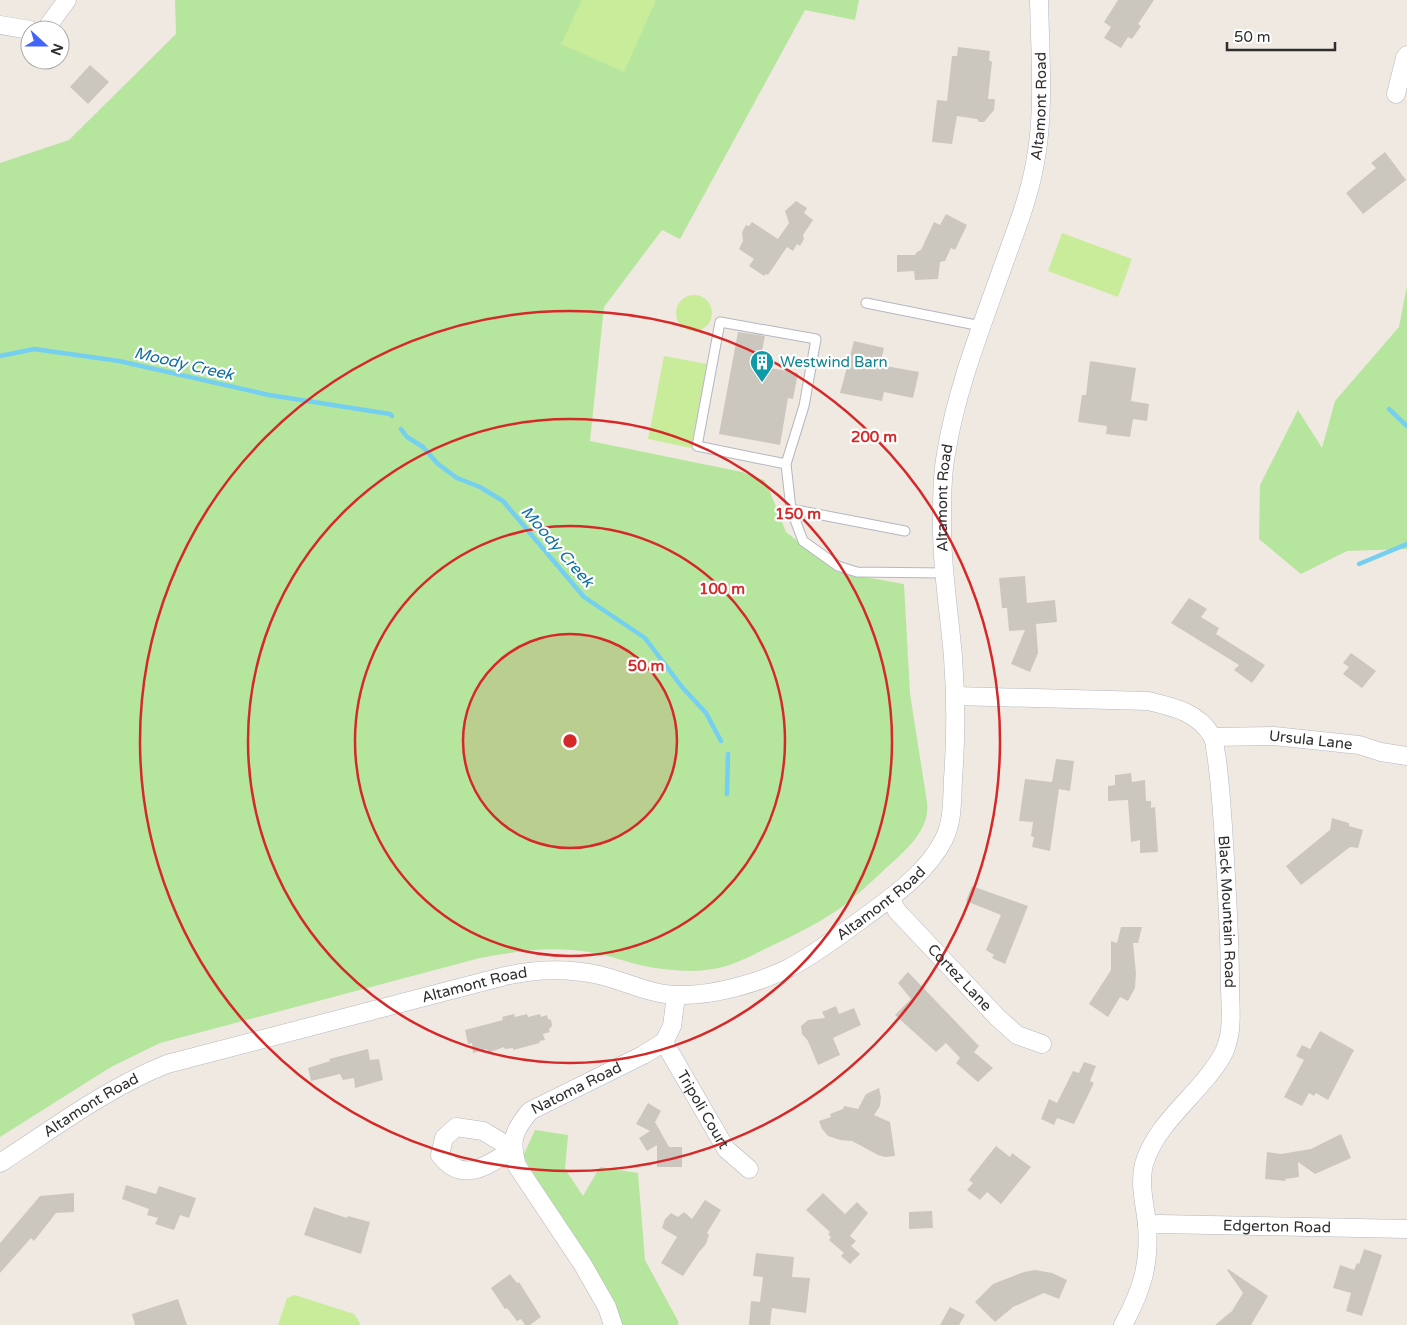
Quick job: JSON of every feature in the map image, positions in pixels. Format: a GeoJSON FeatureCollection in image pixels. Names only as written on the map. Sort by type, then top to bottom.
{"type":"FeatureCollection","features":[{"type":"Feature","properties":{"kind":"street"},"geometry":{"type":"LineString","coordinates":[[52,20],[67,0]]}},
{"type":"Feature","properties":{"kind":"street","name":"Altamont Road"},"geometry":{"type":"LineString","coordinates":[[0,1163],[116,1088],[167,1064],[524,971],[574,971],[598,975],[676,996],[712,992],[748,983],[784,970],[817,953],[890,898],[928,864],[944,838],[950,822],[954,762],[955,696],[944,573],[942,516],[945,456],[958,397],[1019,220],[1036,161],[1040,89],[1039,0]]}},
{"type":"Feature","properties":{"kind":"street"},"geometry":{"type":"LineString","coordinates":[[0,25],[20,28]]}},
{"type":"Feature","properties":{"kind":"street"},"geometry":{"type":"LineString","coordinates":[[1396,94],[1407,55]]}},
{"type":"Feature","properties":{"kind":"street"},"geometry":{"type":"LineString","coordinates":[[955,696],[1148,701],[1177,708],[1191,715],[1213,737]]}},
{"type":"Feature","properties":{"kind":"street","name":"Ursula Lane"},"geometry":{"type":"LineString","coordinates":[[1213,737],[1274,736],[1359,745],[1381,752],[1407,756]]}},
{"type":"Feature","properties":{"kind":"street","name":"Black Mountain Road"},"geometry":{"type":"LineString","coordinates":[[1123,1325],[1135,1303],[1143,1282],[1147,1259],[1147,1225],[1142,1182],[1144,1166],[1150,1148],[1158,1134],[1217,1065],[1227,1044],[1230,1021],[1230,982],[1227,890],[1220,777],[1213,737]]}},
{"type":"Feature","properties":{"kind":"street","name":"Cortez Lane"},"geometry":{"type":"LineString","coordinates":[[890,898],[897,911],[997,1017],[1018,1035],[1042,1044]]}},
{"type":"Feature","properties":{"kind":"street"},"geometry":{"type":"LineString","coordinates":[[664,1042],[672,1026],[676,996]]}},
{"type":"Feature","properties":{"kind":"street","name":"Natoma Road"},"geometry":{"type":"LineString","coordinates":[[613,1325],[607,1307],[583,1265],[517,1166],[512,1149],[514,1136],[519,1124],[530,1112],[643,1055],[664,1042]]}},
{"type":"Feature","properties":{"kind":"street","name":"Tripoli Court"},"geometry":{"type":"LineString","coordinates":[[664,1042],[726,1149],[749,1169]]}},
{"type":"Feature","properties":{"kind":"street","name":"Edgerton Road"},"geometry":{"type":"LineString","coordinates":[[1147,1225],[1407,1229]]}},
{"type":"Feature","properties":{"kind":"lane"},"geometry":{"type":"LineString","coordinates":[[866,303],[981,326]]}},
{"type":"Feature","properties":{"kind":"lane"},"geometry":{"type":"LineString","coordinates":[[786,464],[697,446],[720,322],[816,340],[804,406],[786,464],[791,509],[803,541],[838,566],[858,572],[944,573]]}},
{"type":"Feature","properties":{"kind":"lane"},"geometry":{"type":"LineString","coordinates":[[791,509],[905,531]]}},
{"type":"Feature","properties":{"kind":"green space"},"geometry":{"type":"Polygon","coordinates":[[[175,0],[859,0],[855,20],[805,10],[680,239],[662,230],[604,307],[590,441],[742,472],[764,480],[786,532],[837,572],[904,584],[910,694],[927,802],[927,813],[920,832],[914,841],[845,905],[805,930],[735,963],[707,970],[675,970],[644,966],[589,952],[562,949],[521,951],[480,958],[160,1043],[111,1067],[0,1137],[0,163],[69,140],[176,34],[175,0]]]}},
{"type":"Feature","properties":{"kind":"green space"},"geometry":{"type":"Polygon","coordinates":[[[582,0],[656,0],[624,72],[561,44],[582,0]]]}},
{"type":"Feature","properties":{"kind":"green space"},"geometry":{"type":"Polygon","coordinates":[[[1062,233],[1132,259],[1118,297],[1048,271],[1062,233]]]}},
{"type":"Feature","properties":{"kind":"green space"},"geometry":{"type":"Polygon","coordinates":[[[1407,286],[1407,549],[1347,551],[1301,574],[1259,539],[1260,485],[1298,410],[1322,448],[1335,401],[1399,327],[1407,286]]]}},
{"type":"Feature","properties":{"kind":"green space"},"geometry":{"type":"Polygon","coordinates":[[[694,295],[701,296],[707,300],[711,306],[711,320],[707,326],[701,330],[694,331],[687,330],[681,326],[677,320],[676,313],[677,306],[681,300],[687,296],[694,295]]]}},
{"type":"Feature","properties":{"kind":"green space"},"geometry":{"type":"Polygon","coordinates":[[[664,356],[707,364],[691,448],[648,439],[664,356]]]}},
{"type":"Feature","properties":{"kind":"green space"},"geometry":{"type":"Polygon","coordinates":[[[535,1130],[568,1135],[565,1169],[583,1196],[600,1167],[638,1173],[645,1260],[678,1321],[678,1325],[620,1325],[523,1156],[535,1130]]]}},
{"type":"Feature","properties":{"kind":"green space"},"geometry":{"type":"Polygon","coordinates":[[[295,1295],[354,1314],[360,1323],[359,1325],[278,1325],[287,1298],[295,1295]]]}},
{"type":"Feature","properties":{"kind":"building"},"geometry":{"type":"Polygon","coordinates":[[[1118,0],[1154,0],[1138,24],[1141,26],[1132,39],[1128,37],[1121,48],[1104,38],[1111,27],[1104,22],[1118,0]]]}},
{"type":"Feature","properties":{"kind":"building"},"geometry":{"type":"Polygon","coordinates":[[[958,47],[990,51],[989,60],[992,62],[988,99],[995,99],[994,110],[984,122],[957,116],[952,144],[932,142],[937,100],[947,101],[952,56],[957,56],[958,47]]]}},
{"type":"Feature","properties":{"kind":"building"},"geometry":{"type":"Polygon","coordinates":[[[90,65],[109,82],[88,104],[70,87],[90,65]]]}},
{"type":"Feature","properties":{"kind":"building"},"geometry":{"type":"Polygon","coordinates":[[[1385,152],[1406,180],[1363,214],[1346,193],[1376,168],[1371,163],[1385,152]]]}},
{"type":"Feature","properties":{"kind":"building"},"geometry":{"type":"Polygon","coordinates":[[[796,201],[807,208],[804,213],[813,220],[803,235],[804,239],[800,246],[797,244],[793,251],[787,247],[768,275],[764,276],[749,266],[754,259],[739,249],[743,241],[742,232],[746,225],[749,226],[752,222],[778,239],[789,223],[785,211],[796,201]]]}},
{"type":"Feature","properties":{"kind":"building"},"geometry":{"type":"Polygon","coordinates":[[[946,214],[967,225],[955,250],[951,248],[945,261],[940,262],[938,279],[915,280],[914,271],[897,272],[897,255],[915,255],[921,250],[934,222],[940,225],[946,214]]]}},
{"type":"Feature","properties":{"kind":"building","name":"Westwind Barn"},"geometry":{"type":"Polygon","coordinates":[[[738,332],[765,336],[759,366],[798,373],[793,399],[788,398],[780,445],[719,434],[738,332]]]}},
{"type":"Feature","properties":{"kind":"building"},"geometry":{"type":"Polygon","coordinates":[[[854,341],[884,348],[880,365],[919,372],[913,398],[884,392],[882,401],[840,393],[854,341]]]}},
{"type":"Feature","properties":{"kind":"building"},"geometry":{"type":"Polygon","coordinates":[[[1090,361],[1136,368],[1131,401],[1149,404],[1147,421],[1133,419],[1130,437],[1106,434],[1107,426],[1078,422],[1082,395],[1086,395],[1090,361]]]}},
{"type":"Feature","properties":{"kind":"building"},"geometry":{"type":"Polygon","coordinates":[[[1025,576],[1027,603],[1055,600],[1057,622],[1036,624],[1038,653],[1030,672],[1011,664],[1025,630],[1009,631],[1007,608],[1002,608],[999,578],[1025,576]]]}},
{"type":"Feature","properties":{"kind":"building"},"geometry":{"type":"Polygon","coordinates":[[[1189,598],[1207,609],[1201,617],[1219,628],[1216,634],[1265,665],[1252,683],[1234,670],[1239,665],[1171,623],[1189,598]]]}},
{"type":"Feature","properties":{"kind":"building"},"geometry":{"type":"Polygon","coordinates":[[[1351,653],[1376,671],[1362,688],[1343,674],[1349,667],[1343,663],[1351,653]]]}},
{"type":"Feature","properties":{"kind":"building"},"geometry":{"type":"Polygon","coordinates":[[[1056,759],[1074,761],[1070,791],[1059,789],[1050,851],[1032,847],[1034,837],[1031,836],[1033,822],[1019,821],[1025,779],[1052,782],[1056,759]]]}},
{"type":"Feature","properties":{"kind":"building"},"geometry":{"type":"Polygon","coordinates":[[[1131,773],[1132,782],[1145,780],[1146,801],[1151,801],[1151,808],[1155,807],[1158,852],[1140,853],[1140,840],[1131,842],[1128,800],[1108,801],[1108,786],[1115,785],[1115,775],[1131,773]]]}},
{"type":"Feature","properties":{"kind":"building"},"geometry":{"type":"Polygon","coordinates":[[[1332,818],[1363,830],[1358,848],[1350,847],[1301,885],[1286,866],[1330,830],[1332,818]]]}},
{"type":"Feature","properties":{"kind":"building"},"geometry":{"type":"Polygon","coordinates":[[[972,886],[1028,906],[1005,964],[992,958],[994,955],[986,950],[1001,915],[966,901],[972,886]]]}},
{"type":"Feature","properties":{"kind":"building"},"geometry":{"type":"Polygon","coordinates":[[[1121,927],[1142,927],[1138,943],[1133,943],[1136,973],[1135,988],[1128,1001],[1120,997],[1108,1017],[1089,1004],[1111,970],[1111,941],[1117,943],[1121,927]]]}},
{"type":"Feature","properties":{"kind":"building"},"geometry":{"type":"Polygon","coordinates":[[[908,972],[979,1046],[974,1052],[993,1068],[978,1082],[956,1063],[960,1058],[946,1043],[936,1052],[895,1015],[911,999],[898,983],[908,972]]]}},
{"type":"Feature","properties":{"kind":"building"},"geometry":{"type":"Polygon","coordinates":[[[836,1006],[839,1014],[854,1008],[861,1025],[833,1038],[840,1055],[818,1065],[808,1041],[802,1034],[801,1026],[808,1020],[825,1018],[822,1012],[836,1006]]]}},
{"type":"Feature","properties":{"kind":"building"},"geometry":{"type":"Polygon","coordinates":[[[514,1014],[515,1017],[527,1014],[528,1017],[540,1014],[541,1017],[547,1015],[548,1019],[551,1020],[552,1026],[549,1029],[550,1032],[543,1034],[545,1040],[513,1050],[513,1048],[505,1049],[504,1047],[488,1053],[487,1049],[473,1053],[472,1043],[468,1044],[465,1030],[503,1020],[502,1017],[514,1014]]]}},
{"type":"Feature","properties":{"kind":"building"},"geometry":{"type":"Polygon","coordinates":[[[1320,1031],[1354,1050],[1328,1100],[1316,1093],[1314,1096],[1309,1093],[1302,1106],[1284,1097],[1304,1060],[1296,1056],[1302,1045],[1310,1049],[1320,1031]]]}},
{"type":"Feature","properties":{"kind":"building"},"geometry":{"type":"Polygon","coordinates":[[[368,1049],[370,1060],[379,1059],[383,1080],[355,1088],[354,1078],[343,1080],[340,1074],[311,1081],[308,1068],[330,1061],[329,1059],[368,1049]]]}},
{"type":"Feature","properties":{"kind":"building"},"geometry":{"type":"Polygon","coordinates":[[[1084,1062],[1096,1066],[1090,1081],[1094,1083],[1074,1124],[1057,1118],[1054,1125],[1041,1119],[1049,1099],[1057,1103],[1073,1071],[1079,1073],[1084,1062]]]}},
{"type":"Feature","properties":{"kind":"building"},"geometry":{"type":"Polygon","coordinates":[[[879,1088],[880,1106],[874,1115],[890,1122],[895,1156],[885,1157],[878,1155],[852,1141],[828,1136],[822,1129],[819,1121],[831,1117],[830,1114],[843,1109],[844,1106],[858,1109],[866,1094],[879,1088]]]}},
{"type":"Feature","properties":{"kind":"building"},"geometry":{"type":"Polygon","coordinates":[[[648,1103],[661,1111],[655,1122],[669,1147],[682,1147],[682,1167],[657,1167],[657,1145],[647,1151],[639,1138],[650,1131],[636,1124],[648,1103]]]}},
{"type":"Feature","properties":{"kind":"building"},"geometry":{"type":"Polygon","coordinates":[[[1341,1134],[1351,1158],[1315,1174],[1298,1162],[1299,1177],[1285,1179],[1286,1181],[1265,1179],[1267,1152],[1281,1154],[1311,1149],[1341,1134]]]}},
{"type":"Feature","properties":{"kind":"building"},"geometry":{"type":"Polygon","coordinates":[[[996,1146],[1010,1157],[1012,1153],[1031,1167],[1001,1204],[987,1192],[980,1200],[967,1190],[973,1183],[969,1180],[996,1146]]]}},
{"type":"Feature","properties":{"kind":"building"},"geometry":{"type":"Polygon","coordinates":[[[126,1185],[156,1194],[159,1186],[196,1198],[189,1218],[180,1215],[174,1230],[155,1224],[158,1218],[147,1215],[149,1209],[122,1199],[126,1185]]]}},
{"type":"Feature","properties":{"kind":"building"},"geometry":{"type":"Polygon","coordinates":[[[74,1193],[74,1212],[56,1213],[34,1241],[31,1238],[0,1273],[0,1243],[40,1196],[74,1193]]]}},
{"type":"Feature","properties":{"kind":"building"},"geometry":{"type":"Polygon","coordinates":[[[823,1193],[845,1214],[857,1202],[868,1213],[850,1236],[856,1241],[851,1246],[860,1254],[850,1264],[841,1256],[844,1253],[829,1240],[831,1237],[828,1234],[830,1232],[806,1210],[823,1193]]]}},
{"type":"Feature","properties":{"kind":"building"},"geometry":{"type":"Polygon","coordinates":[[[705,1200],[721,1210],[707,1233],[709,1235],[706,1244],[683,1276],[661,1263],[677,1237],[662,1228],[665,1219],[671,1213],[678,1217],[684,1212],[692,1219],[705,1200]]]}},
{"type":"Feature","properties":{"kind":"building"},"geometry":{"type":"Polygon","coordinates":[[[314,1207],[347,1218],[348,1216],[370,1222],[361,1254],[304,1235],[314,1207]]]}},
{"type":"Feature","properties":{"kind":"building"},"geometry":{"type":"Polygon","coordinates":[[[932,1211],[933,1228],[909,1229],[909,1212],[932,1211]]]}},
{"type":"Feature","properties":{"kind":"building"},"geometry":{"type":"Polygon","coordinates":[[[1364,1249],[1382,1255],[1362,1316],[1346,1311],[1351,1293],[1333,1288],[1340,1265],[1354,1270],[1357,1263],[1359,1264],[1364,1249]]]}},
{"type":"Feature","properties":{"kind":"building"},"geometry":{"type":"Polygon","coordinates":[[[756,1253],[794,1257],[792,1277],[810,1278],[806,1313],[772,1308],[770,1325],[749,1325],[751,1301],[760,1302],[763,1277],[753,1276],[756,1253]]]}},
{"type":"Feature","properties":{"kind":"building"},"geometry":{"type":"Polygon","coordinates":[[[1228,1269],[1268,1296],[1251,1325],[1215,1325],[1232,1311],[1243,1293],[1228,1269]]]}},
{"type":"Feature","properties":{"kind":"building"},"geometry":{"type":"Polygon","coordinates":[[[1035,1270],[1052,1273],[1067,1280],[1059,1299],[1044,1293],[1013,1307],[995,1322],[975,1302],[993,1284],[1024,1272],[1035,1270]]]}},
{"type":"Feature","properties":{"kind":"building"},"geometry":{"type":"Polygon","coordinates":[[[510,1274],[517,1283],[519,1282],[541,1317],[530,1325],[525,1325],[521,1319],[517,1321],[507,1308],[505,1309],[491,1288],[510,1274]]]}},
{"type":"Feature","properties":{"kind":"building"},"geometry":{"type":"Polygon","coordinates":[[[178,1299],[187,1325],[135,1325],[132,1314],[178,1299]]]}},
{"type":"Feature","properties":{"kind":"building"},"geometry":{"type":"Polygon","coordinates":[[[950,1307],[965,1315],[959,1325],[940,1325],[950,1307]]]}},
{"type":"Feature","properties":{"kind":"waterway","name":"Moody Creek"},"geometry":{"type":"LineString","coordinates":[[0,356],[34,349],[119,361],[269,395],[390,414],[392,416]]}},
{"type":"Feature","properties":{"kind":"waterway"},"geometry":{"type":"LineString","coordinates":[[1389,409],[1407,426]]}},
{"type":"Feature","properties":{"kind":"waterway","name":"Moody Creek"},"geometry":{"type":"LineString","coordinates":[[401,429],[407,437],[423,447],[438,464],[457,478],[480,487],[503,501],[584,597],[645,638],[682,687],[706,713],[721,741]]}},
{"type":"Feature","properties":{"kind":"waterway"},"geometry":{"type":"LineString","coordinates":[[1359,564],[1407,544]]}},
{"type":"Feature","properties":{"kind":"waterway","name":"Moody Creek"},"geometry":{"type":"LineString","coordinates":[[727,794],[728,754]]}},
{"type":"Feature","properties":{"kind":"place","name":"Westwind Barn"},"geometry":{"type":"Point","coordinates":[762,383]}}]}
